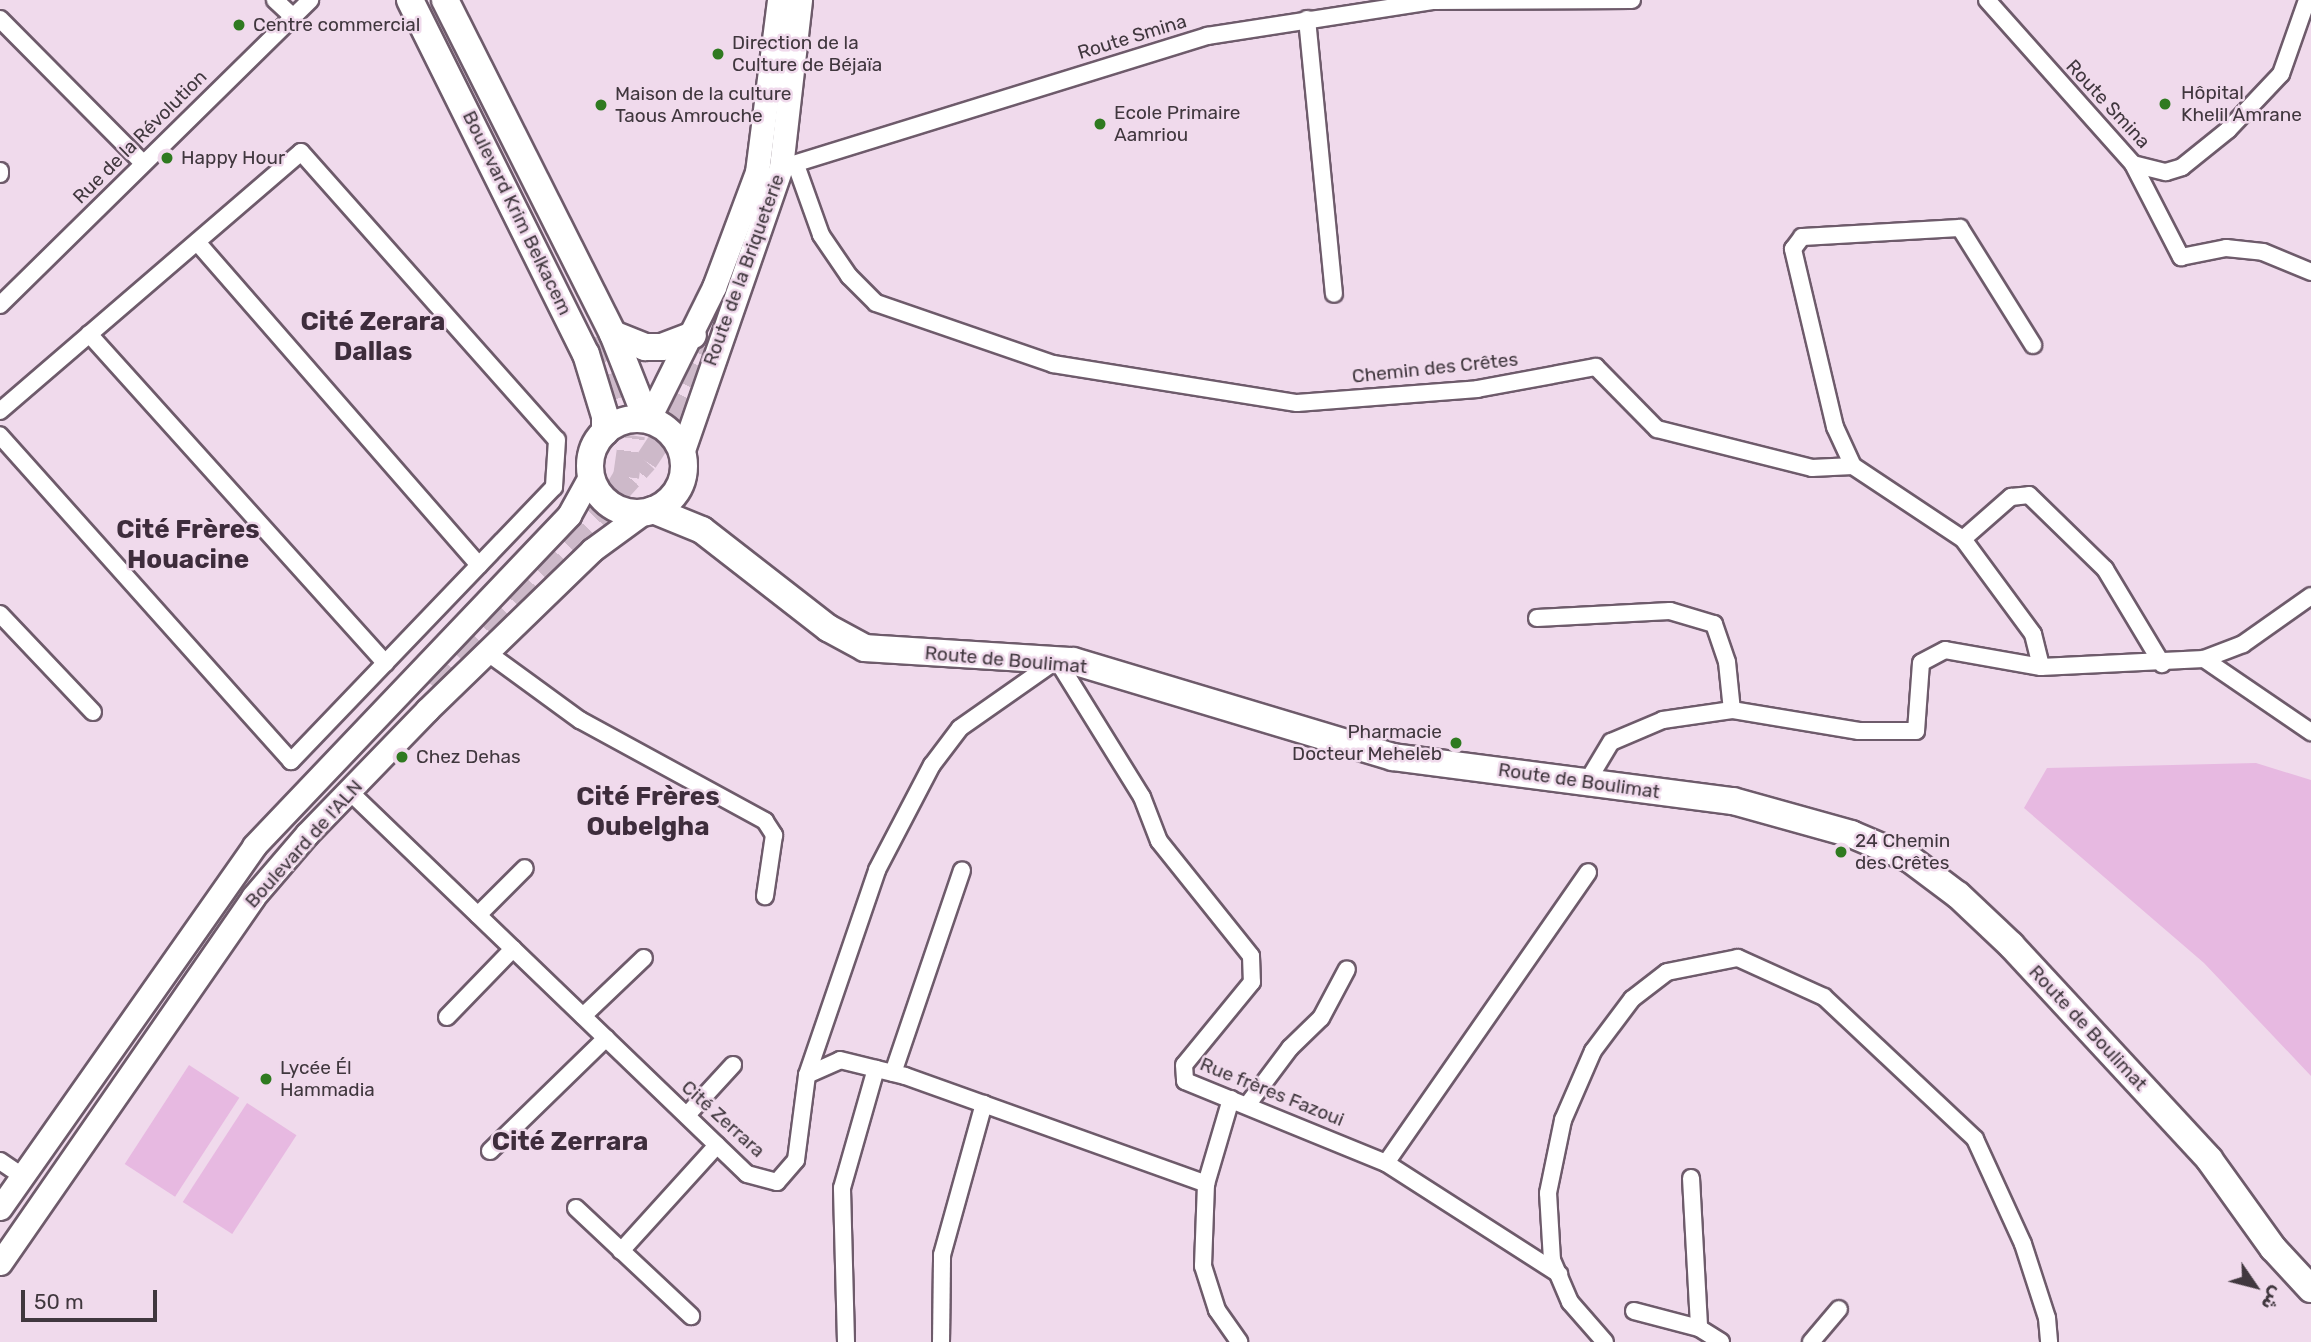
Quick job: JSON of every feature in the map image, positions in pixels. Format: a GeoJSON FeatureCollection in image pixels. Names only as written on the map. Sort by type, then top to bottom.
{"type":"FeatureCollection","features":[{"type":"Feature","properties":{"kind":"main road","name":"Boulevard Krim Belkacem"},"geometry":{"type":"LineString","coordinates":[[410,0],[586,354],[606,416],[605,432]]}},
{"type":"Feature","properties":{"kind":"main road","name":"Boulevard Krim Belkacem"},"geometry":{"type":"LineString","coordinates":[[445,0],[613,334],[648,420]]}},
{"type":"Feature","properties":{"kind":"main road","name":"Route de la Briqueterie"},"geometry":{"type":"LineString","coordinates":[[648,420],[693,335],[757,172],[779,0]]}},
{"type":"Feature","properties":{"kind":"main road","name":"Route de la Briqueterie"},"geometry":{"type":"LineString","coordinates":[[682,453],[789,166],[800,0]]}},
{"type":"Feature","properties":{"kind":"main road"},"geometry":{"type":"LineString","coordinates":[[613,334],[645,347],[678,343],[693,335]]}},
{"type":"Feature","properties":{"kind":"main road"},"geometry":{"type":"LineString","coordinates":[[629,419],[648,420],[670,432],[682,453],[681,482],[670,499],[648,511],[610,505],[591,475],[592,452],[605,432],[629,419]]}},
{"type":"Feature","properties":{"kind":"main road","name":"Boulevard de l'ALN"},"geometry":{"type":"LineString","coordinates":[[0,1208],[254,846],[569,514],[591,475]]}},
{"type":"Feature","properties":{"kind":"main road","name":"Route de Boulimat"},"geometry":{"type":"LineString","coordinates":[[681,482],[687,508],[702,530],[828,628],[865,648],[1057,660],[1133,676],[1393,757],[1733,801],[1851,834],[1910,859],[1958,895],[2011,945],[2209,1160],[2273,1248],[2311,1289]]}},
{"type":"Feature","properties":{"kind":"main road","name":"Boulevard de l'ALN"},"geometry":{"type":"LineString","coordinates":[[0,1263],[253,897],[349,791],[599,544],[648,511]]}},
{"type":"Feature","properties":{"kind":"main road","name":"Route de Boulimat"},"geometry":{"type":"LineString","coordinates":[[648,511],[702,530]]}},
{"type":"Feature","properties":{"kind":"street"},"geometry":{"type":"LineString","coordinates":[[275,0],[292,16]]}},
{"type":"Feature","properties":{"kind":"street","name":"Rue de la Révolution"},"geometry":{"type":"LineString","coordinates":[[0,304],[310,0]]}},
{"type":"Feature","properties":{"kind":"street","name":"Route Smina"},"geometry":{"type":"LineString","coordinates":[[789,166],[1207,36],[1432,1],[1632,0]]}},
{"type":"Feature","properties":{"kind":"street","name":"Route Smina"},"geometry":{"type":"LineString","coordinates":[[1987,0],[2133,164],[2166,172],[2182,167],[2228,131],[2281,74],[2307,0]]}},
{"type":"Feature","properties":{"kind":"street"},"geometry":{"type":"LineString","coordinates":[[0,19],[143,163]]}},
{"type":"Feature","properties":{"kind":"street"},"geometry":{"type":"LineString","coordinates":[[1307,19],[1334,293]]}},
{"type":"Feature","properties":{"kind":"street"},"geometry":{"type":"LineString","coordinates":[[0,411],[301,152],[557,440],[554,487],[291,761]]}},
{"type":"Feature","properties":{"kind":"street"},"geometry":{"type":"LineString","coordinates":[[2133,164],[2181,257],[2226,248],[2263,252],[2311,272]]}},
{"type":"Feature","properties":{"kind":"street","name":"Chemin des Crêtes"},"geometry":{"type":"LineString","coordinates":[[789,166],[821,235],[849,276],[876,303],[1053,363],[1297,403],[1477,389],[1597,367],[1657,429],[1812,468],[1853,466]]}},
{"type":"Feature","properties":{"kind":"street"},"geometry":{"type":"LineString","coordinates":[[2033,345],[1960,228],[1802,237],[1793,250],[1835,427],[1853,466],[1963,539],[2033,634],[2041,667]]}},
{"type":"Feature","properties":{"kind":"street"},"geometry":{"type":"LineString","coordinates":[[197,242],[479,565]]}},
{"type":"Feature","properties":{"kind":"street"},"geometry":{"type":"LineString","coordinates":[[89,334],[385,663]]}},
{"type":"Feature","properties":{"kind":"street"},"geometry":{"type":"LineString","coordinates":[[0,435],[311,785]]}},
{"type":"Feature","properties":{"kind":"street"},"geometry":{"type":"LineString","coordinates":[[1963,539],[2011,497],[2029,495],[2105,569],[2162,664]]}},
{"type":"Feature","properties":{"kind":"street"},"geometry":{"type":"LineString","coordinates":[[1587,782],[1611,742],[1663,720],[1732,710],[1858,731],[1916,731],[1921,663],[1945,650],[2041,667],[2083,668],[2138,660],[2162,664],[2204,659],[2243,644],[2311,596]]}},
{"type":"Feature","properties":{"kind":"street"},"geometry":{"type":"LineString","coordinates":[[1537,618],[1670,611],[1714,624],[1727,662],[1732,710]]}},
{"type":"Feature","properties":{"kind":"street"},"geometry":{"type":"LineString","coordinates":[[0,614],[93,712]]}},
{"type":"Feature","properties":{"kind":"street"},"geometry":{"type":"LineString","coordinates":[[488,653],[580,720],[765,821],[774,835],[774,856],[765,897]]}},
{"type":"Feature","properties":{"kind":"street"},"geometry":{"type":"LineString","coordinates":[[2204,659],[2311,732]]}},
{"type":"Feature","properties":{"kind":"street"},"geometry":{"type":"LineString","coordinates":[[807,1075],[877,870],[932,765],[960,728],[1057,660]]}},
{"type":"Feature","properties":{"kind":"street","name":"Rue frères Fazoui"},"geometry":{"type":"LineString","coordinates":[[1057,660],[1142,797],[1159,841],[1251,956],[1252,982],[1184,1065],[1185,1081],[1248,1104],[1386,1163],[1559,1274]]}},
{"type":"Feature","properties":{"kind":"street","name":"Cité Zerrara"},"geometry":{"type":"LineString","coordinates":[[349,791],[747,1174],[777,1182],[796,1160],[807,1075]]}},
{"type":"Feature","properties":{"kind":"street"},"geometry":{"type":"LineString","coordinates":[[478,915],[525,868]]}},
{"type":"Feature","properties":{"kind":"street"},"geometry":{"type":"LineString","coordinates":[[894,1073],[962,870]]}},
{"type":"Feature","properties":{"kind":"street"},"geometry":{"type":"LineString","coordinates":[[1386,1163],[1588,872]]}},
{"type":"Feature","properties":{"kind":"street"},"geometry":{"type":"LineString","coordinates":[[447,1017],[513,949]]}},
{"type":"Feature","properties":{"kind":"street"},"geometry":{"type":"LineString","coordinates":[[583,1016],[644,958]]}},
{"type":"Feature","properties":{"kind":"street"},"geometry":{"type":"LineString","coordinates":[[1605,1342],[1570,1302],[1552,1260],[1548,1193],[1563,1121],[1593,1051],[1632,999],[1667,972],[1738,958],[1824,997],[1975,1139],[2023,1244],[2047,1318],[2049,1342]]}},
{"type":"Feature","properties":{"kind":"street"},"geometry":{"type":"LineString","coordinates":[[1248,1104],[1290,1048],[1321,1018],[1347,970]]}},
{"type":"Feature","properties":{"kind":"street"},"geometry":{"type":"LineString","coordinates":[[490,1151],[606,1038]]}},
{"type":"Feature","properties":{"kind":"street"},"geometry":{"type":"LineString","coordinates":[[807,1075],[840,1059],[894,1073],[1206,1184]]}},
{"type":"Feature","properties":{"kind":"street"},"geometry":{"type":"LineString","coordinates":[[687,1115],[733,1065]]}},
{"type":"Feature","properties":{"kind":"street"},"geometry":{"type":"LineString","coordinates":[[846,1342],[842,1188],[876,1069]]}},
{"type":"Feature","properties":{"kind":"street"},"geometry":{"type":"LineString","coordinates":[[1231,1099],[1206,1184],[1203,1266],[1217,1310],[1239,1342]]}},
{"type":"Feature","properties":{"kind":"street"},"geometry":{"type":"LineString","coordinates":[[941,1342],[942,1255],[984,1104]]}},
{"type":"Feature","properties":{"kind":"street"},"geometry":{"type":"LineString","coordinates":[[621,1251],[717,1145]]}},
{"type":"Feature","properties":{"kind":"street"},"geometry":{"type":"LineString","coordinates":[[0,1161],[22,1176]]}},
{"type":"Feature","properties":{"kind":"street"},"geometry":{"type":"LineString","coordinates":[[1691,1178],[1699,1328]]}},
{"type":"Feature","properties":{"kind":"street"},"geometry":{"type":"LineString","coordinates":[[576,1208],[691,1316]]}},
{"type":"Feature","properties":{"kind":"street"},"geometry":{"type":"LineString","coordinates":[[1811,1342],[1839,1309]]}},
{"type":"Feature","properties":{"kind":"street"},"geometry":{"type":"LineString","coordinates":[[1634,1311],[1699,1328],[1721,1342]]}},
{"type":"Feature","properties":{"kind":"shaded area"},"geometry":{"type":"Polygon","coordinates":[[[2256,763],[2311,780],[2311,1076],[2204,963],[2024,808],[2047,768],[2256,763]]]}},
{"type":"Feature","properties":{"kind":"shaded area"},"geometry":{"type":"Polygon","coordinates":[[[189,1065],[239,1098],[175,1197],[125,1164],[189,1065]]]}},
{"type":"Feature","properties":{"kind":"shaded area"},"geometry":{"type":"Polygon","coordinates":[[[247,1103],[296,1135],[232,1234],[183,1202],[247,1103]]]}},
{"type":"Feature","properties":{"kind":"tunnel"},"geometry":{"type":"LineString","coordinates":[[440,691],[462,660],[615,495],[626,477],[632,435],[600,334]]}},
{"type":"Feature","properties":{"kind":"tunnel"},"geometry":{"type":"LineString","coordinates":[[615,495],[646,461],[675,417],[709,349]]}},
{"type":"Feature","properties":{"kind":"place","name":"Centre commercial"},"geometry":{"type":"Point","coordinates":[239,25]}},
{"type":"Feature","properties":{"kind":"place","name":"Direction de la Culture de Béjaïa"},"geometry":{"type":"Point","coordinates":[718,54]}},
{"type":"Feature","properties":{"kind":"place","name":"Hôpital Khelil Amrane"},"geometry":{"type":"Point","coordinates":[2165,104]}},
{"type":"Feature","properties":{"kind":"place","name":"Maison de la culture Taous Amrouche"},"geometry":{"type":"Point","coordinates":[601,105]}},
{"type":"Feature","properties":{"kind":"place","name":"Ecole Primaire Aamriou"},"geometry":{"type":"Point","coordinates":[1100,124]}},
{"type":"Feature","properties":{"kind":"place","name":"Happy Hour"},"geometry":{"type":"Point","coordinates":[167,158]}},
{"type":"Feature","properties":{"kind":"place","name":"Pharmacie Docteur Meheleb"},"geometry":{"type":"Point","coordinates":[1456,743]}},
{"type":"Feature","properties":{"kind":"place","name":"Chez Dehas"},"geometry":{"type":"Point","coordinates":[402,757]}},
{"type":"Feature","properties":{"kind":"place","name":"24 Chemin des Crêtes"},"geometry":{"type":"Point","coordinates":[1841,852]}},
{"type":"Feature","properties":{"kind":"place","name":"Lycée Él Hammadia"},"geometry":{"type":"Point","coordinates":[266,1079]}},
{"type":"Feature","properties":{"kind":"district","name":"Cité Zerara Dallas"},"geometry":{"type":"Point","coordinates":[373,337]}},
{"type":"Feature","properties":{"kind":"district","name":"Cité Frères Houacine"},"geometry":{"type":"Point","coordinates":[188,545]}},
{"type":"Feature","properties":{"kind":"district","name":"Cité Frères Oubelgha"},"geometry":{"type":"Point","coordinates":[648,812]}},
{"type":"Feature","properties":{"kind":"district","name":"Cité Zerrara"},"geometry":{"type":"Point","coordinates":[570,1142]}}]}
